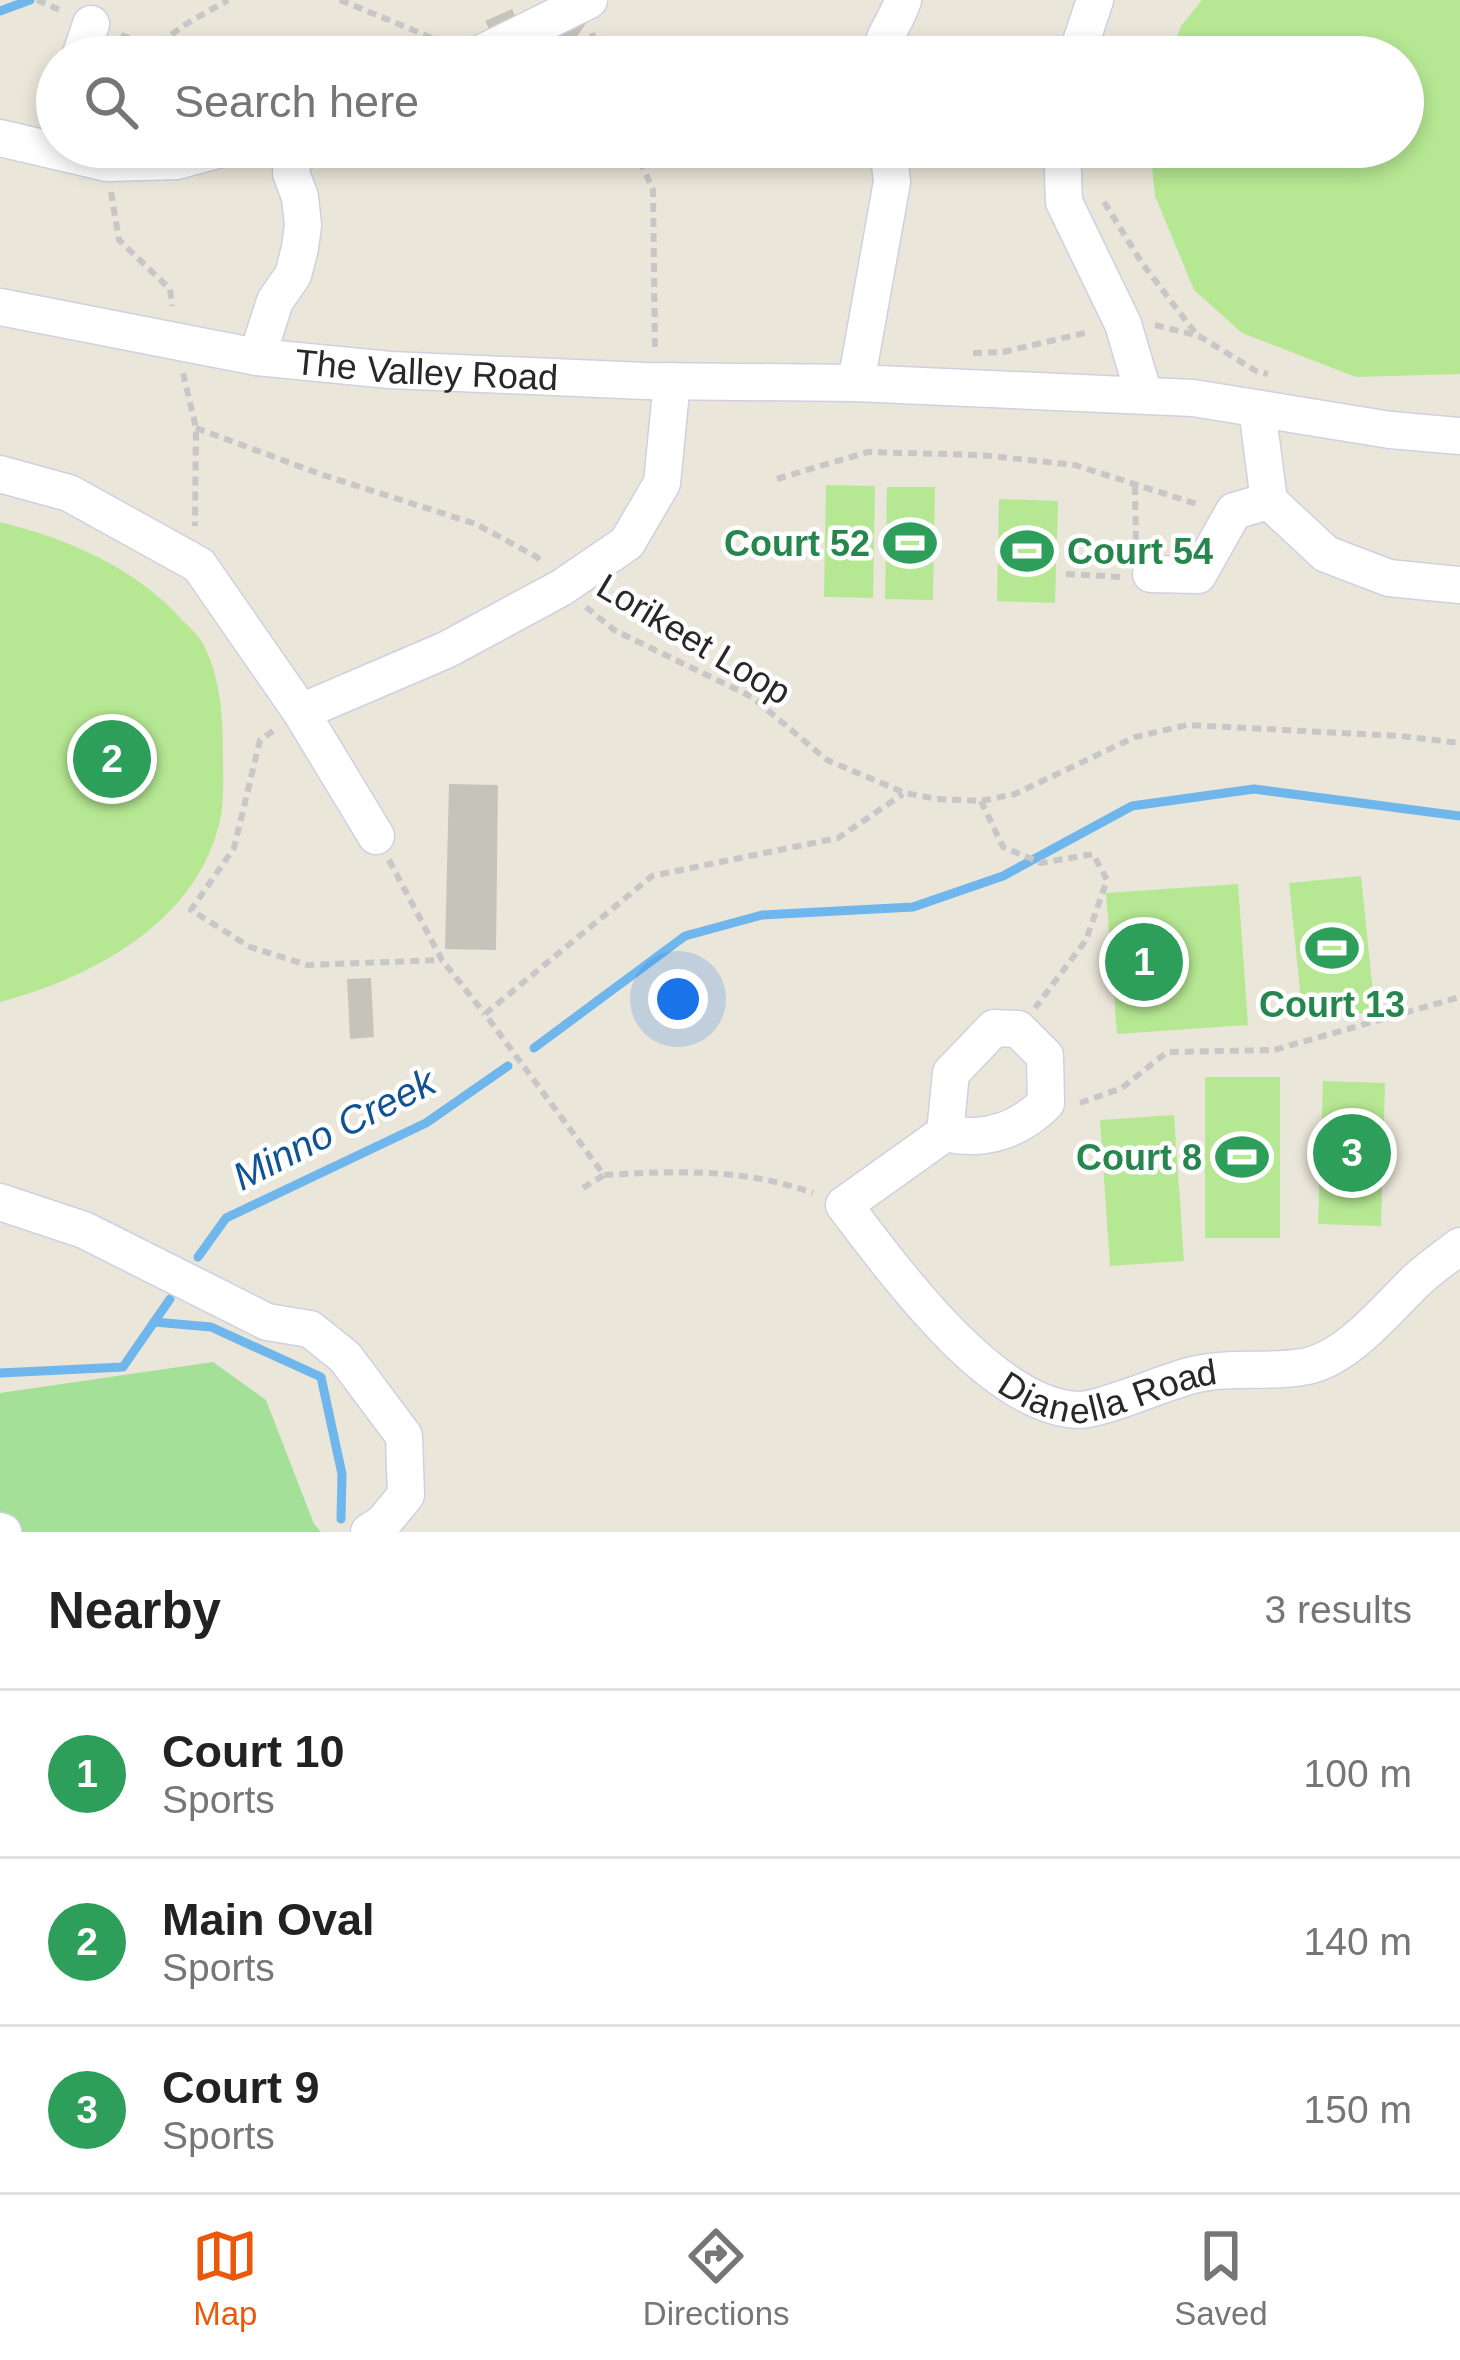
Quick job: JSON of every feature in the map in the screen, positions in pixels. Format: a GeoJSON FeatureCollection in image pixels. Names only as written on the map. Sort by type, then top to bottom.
{"type":"FeatureCollection","features":[{"type":"Feature","properties":{"kind":"street"},"geometry":{"type":"LineString","coordinates":[[517,36],[589,0]]}},
{"type":"Feature","properties":{"kind":"street"},"geometry":{"type":"LineString","coordinates":[[885,36],[903,0]]}},
{"type":"Feature","properties":{"kind":"street"},"geometry":{"type":"LineString","coordinates":[[1083,36],[1095,0]]}},
{"type":"Feature","properties":{"kind":"street"},"geometry":{"type":"LineString","coordinates":[[0,138],[36,137]]}},
{"type":"Feature","properties":{"kind":"street"},"geometry":{"type":"LineString","coordinates":[[257,357],[300,248],[300,197],[291,168]]}},
{"type":"Feature","properties":{"kind":"street"},"geometry":{"type":"LineString","coordinates":[[856,383],[892,182],[890,168]]}},
{"type":"Feature","properties":{"kind":"street"},"geometry":{"type":"LineString","coordinates":[[1063,168],[1064,202],[1123,324],[1144,395]]}},
{"type":"Feature","properties":{"kind":"street","name":"The Valley Road"},"geometry":{"type":"LineString","coordinates":[[0,307],[257,357],[390,370],[1144,395],[1460,436]]}},
{"type":"Feature","properties":{"kind":"street"},"geometry":{"type":"LineString","coordinates":[[301,712],[446,650],[561,588],[627,543],[662,483],[662,381]]}},
{"type":"Feature","properties":{"kind":"street"},"geometry":{"type":"LineString","coordinates":[[1141,569],[1198,575],[1251,506],[1257,409]]}},
{"type":"Feature","properties":{"kind":"street"},"geometry":{"type":"LineString","coordinates":[[0,474],[69,493],[199,565],[301,712],[376,836]]}},
{"type":"Feature","properties":{"kind":"street"},"geometry":{"type":"LineString","coordinates":[[1251,506],[1326,554],[1389,578],[1460,585]]}},
{"type":"Feature","properties":{"kind":"street"},"geometry":{"type":"LineString","coordinates":[[844,1204],[945,1133],[973,1139],[1026,1123],[1046,1103],[1045,1056],[1018,1029],[994,1028],[951,1072],[945,1133]]}},
{"type":"Feature","properties":{"kind":"street"},"geometry":{"type":"LineString","coordinates":[[0,1202],[84,1230],[267,1322],[310,1330],[345,1357],[404,1436],[406,1495],[369,1532]]}},
{"type":"Feature","properties":{"kind":"street","name":"Dianella Road"},"geometry":{"type":"LineString","coordinates":[[844,1204],[901,1279],[983,1365],[1024,1395],[1080,1410],[1210,1371],[1307,1367],[1362,1336],[1421,1276],[1460,1246]]}},
{"type":"Feature","properties":{"kind":"path"},"geometry":{"type":"LineString","coordinates":[[172,36],[228,0]]}},
{"type":"Feature","properties":{"kind":"path"},"geometry":{"type":"LineString","coordinates":[[340,0],[425,36]]}},
{"type":"Feature","properties":{"kind":"path"},"geometry":{"type":"LineString","coordinates":[[108,168],[119,240],[170,289],[196,428],[194,511],[199,565]]}},
{"type":"Feature","properties":{"kind":"path"},"geometry":{"type":"LineString","coordinates":[[643,168],[653,190],[662,381]]}},
{"type":"Feature","properties":{"kind":"path"},"geometry":{"type":"LineString","coordinates":[[1098,193],[1142,263],[1199,337]]}},
{"type":"Feature","properties":{"kind":"path","name":"Lorikeet Loop"},"geometry":{"type":"LineString","coordinates":[[196,428],[323,476],[476,524],[537,557],[561,588],[614,629],[752,697],[827,760],[905,793],[981,801],[1015,794],[1135,737],[1187,725],[1460,743]]}},
{"type":"Feature","properties":{"kind":"path"},"geometry":{"type":"LineString","coordinates":[[777,479],[868,452],[981,455],[1075,465],[1178,501],[1251,506]]}},
{"type":"Feature","properties":{"kind":"path"},"geometry":{"type":"LineString","coordinates":[[1066,574],[1141,569],[1135,486]]}},
{"type":"Feature","properties":{"kind":"path"},"geometry":{"type":"LineString","coordinates":[[301,712],[260,740],[234,848],[191,910],[250,946],[307,965],[442,960]]}},
{"type":"Feature","properties":{"kind":"path"},"geometry":{"type":"LineString","coordinates":[[484,1014],[652,876],[838,838],[905,793]]}},
{"type":"Feature","properties":{"kind":"path"},"geometry":{"type":"LineString","coordinates":[[981,801],[1003,847],[1041,863],[1093,854],[1107,880],[1086,940],[1018,1029]]}},
{"type":"Feature","properties":{"kind":"path"},"geometry":{"type":"LineString","coordinates":[[376,836],[442,960],[604,1175]]}},
{"type":"Feature","properties":{"kind":"path"},"geometry":{"type":"LineString","coordinates":[[1026,1123],[1122,1088],[1167,1052],[1274,1050],[1460,997]]}},
{"type":"Feature","properties":{"kind":"path"},"geometry":{"type":"LineString","coordinates":[[583,1188],[604,1175],[700,1170],[777,1180],[844,1204]]}},
{"type":"Feature","properties":{"kind":"green space"},"geometry":{"type":"Polygon","coordinates":[[[1202,0],[1460,0],[1460,374],[1356,377],[1242,333],[1194,290],[1155,196],[1152,168],[1424,168],[1424,36],[1177,36],[1202,0]]]}},
{"type":"Feature","properties":{"kind":"green space"},"geometry":{"type":"Polygon","coordinates":[[[826,485],[875,486],[873,598],[824,597],[826,485]]]}},
{"type":"Feature","properties":{"kind":"green space","name":"Court 52"},"geometry":{"type":"Polygon","coordinates":[[[887,487],[935,487],[933,600],[885,599],[887,487]]]}},
{"type":"Feature","properties":{"kind":"green space","name":"Court 54"},"geometry":{"type":"Polygon","coordinates":[[[999,499],[1058,501],[1055,603],[997,601],[999,499]]]}},
{"type":"Feature","properties":{"kind":"green space"},"geometry":{"type":"Polygon","coordinates":[[[0,522],[51,537],[122,570],[198,636],[218,687],[223,801],[205,862],[162,919],[133,942],[68,979],[0,1002],[0,522]]]}},
{"type":"Feature","properties":{"kind":"green space","name":"Court 13"},"geometry":{"type":"Polygon","coordinates":[[[1361,876],[1375,1012],[1303,1019],[1289,883],[1361,876]]]}},
{"type":"Feature","properties":{"kind":"green space"},"geometry":{"type":"Polygon","coordinates":[[[1238,884],[1248,1025],[1117,1034],[1106,893],[1238,884]]]}},
{"type":"Feature","properties":{"kind":"green space","name":"Court 8"},"geometry":{"type":"Polygon","coordinates":[[[1205,1077],[1280,1077],[1280,1238],[1205,1238],[1205,1077]]]}},
{"type":"Feature","properties":{"kind":"green space"},"geometry":{"type":"Polygon","coordinates":[[[1323,1081],[1385,1083],[1381,1226],[1318,1224],[1323,1081]]]}},
{"type":"Feature","properties":{"kind":"green space"},"geometry":{"type":"Polygon","coordinates":[[[1174,1115],[1184,1261],[1110,1266],[1100,1120],[1174,1115]]]}},
{"type":"Feature","properties":{"kind":"green space"},"geometry":{"type":"Polygon","coordinates":[[[213,1362],[266,1400],[321,1532],[0,1532],[0,1393],[213,1362]]]}},
{"type":"Feature","properties":{"kind":"building"},"geometry":{"type":"Polygon","coordinates":[[[512,9],[525,36],[493,36],[485,21],[512,9]]]}},
{"type":"Feature","properties":{"kind":"building"},"geometry":{"type":"Polygon","coordinates":[[[591,16],[577,36],[547,36],[591,16]]]}},
{"type":"Feature","properties":{"kind":"building"},"geometry":{"type":"Polygon","coordinates":[[[449,784],[498,785],[496,950],[445,949],[449,784]]]}},
{"type":"Feature","properties":{"kind":"building"},"geometry":{"type":"Polygon","coordinates":[[[371,978],[374,1037],[350,1039],[347,979],[371,978]]]}},
{"type":"Feature","properties":{"kind":"waterway"},"geometry":{"type":"LineString","coordinates":[[0,11],[30,0]]}},
{"type":"Feature","properties":{"kind":"waterway","name":"Minno Creek"},"geometry":{"type":"LineString","coordinates":[[534,1048],[685,936],[762,915],[913,907],[1003,876],[1132,806],[1254,789],[1460,816]]}},
{"type":"Feature","properties":{"kind":"waterway","name":"Minno Creek"},"geometry":{"type":"LineString","coordinates":[[198,1257],[226,1218],[426,1123],[508,1066]]}},
{"type":"Feature","properties":{"kind":"waterway","name":"Minno Creek"},"geometry":{"type":"LineString","coordinates":[[0,1373],[123,1367],[170,1299]]}},
{"type":"Feature","properties":{"kind":"waterway"},"geometry":{"type":"LineString","coordinates":[[154,1322],[211,1327],[321,1377],[342,1474],[341,1519]]}},
{"type":"Feature","properties":{"kind":"place","name":"Court 52"},"geometry":{"type":"Point","coordinates":[910,543]}},
{"type":"Feature","properties":{"kind":"place","name":"Court 54"},"geometry":{"type":"Point","coordinates":[1027,551]}},
{"type":"Feature","properties":{"kind":"place","name":"Main Oval"},"geometry":{"type":"Point","coordinates":[112,759]}},
{"type":"Feature","properties":{"kind":"place","name":"Court 13"},"geometry":{"type":"Point","coordinates":[1332,948]}},
{"type":"Feature","properties":{"kind":"place","name":"Court 10"},"geometry":{"type":"Point","coordinates":[1144,962]}},
{"type":"Feature","properties":{"kind":"place","name":"Court 9"},"geometry":{"type":"Point","coordinates":[1352,1153]}},
{"type":"Feature","properties":{"kind":"place","name":"Court 8"},"geometry":{"type":"Point","coordinates":[1242,1157]}}]}
